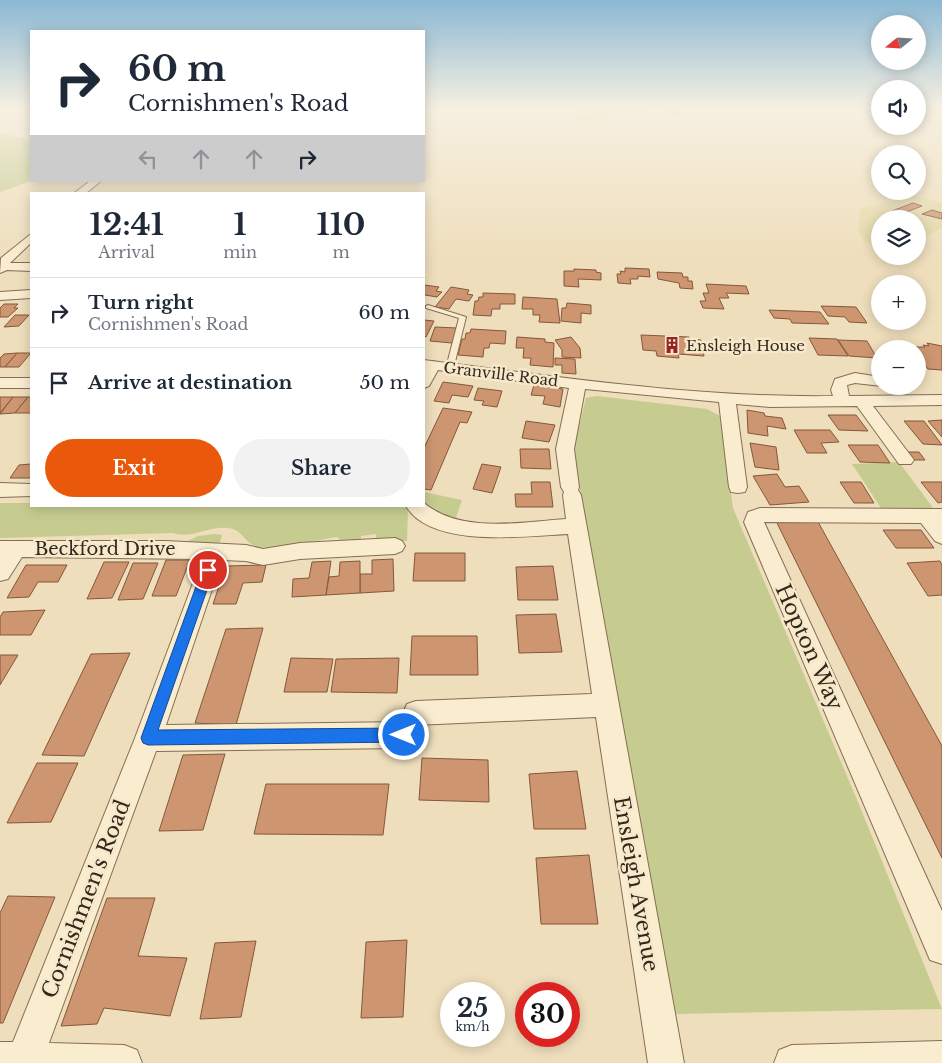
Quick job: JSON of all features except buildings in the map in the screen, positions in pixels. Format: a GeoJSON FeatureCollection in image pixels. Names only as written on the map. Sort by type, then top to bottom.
{"type":"FeatureCollection","features":[{"type":"Feature","properties":{"kind":"street"},"geometry":{"type":"LineString","coordinates":[[81,192],[95,182]]}},
{"type":"Feature","properties":{"kind":"street"},"geometry":{"type":"LineString","coordinates":[[30,239],[2,265],[2,268],[30,267]]}},
{"type":"Feature","properties":{"kind":"street"},"geometry":{"type":"LineString","coordinates":[[0,296],[30,294]]}},
{"type":"Feature","properties":{"kind":"street"},"geometry":{"type":"LineString","coordinates":[[425,378],[428,364]]}},
{"type":"Feature","properties":{"kind":"street","name":"Granville Road"},"geometry":{"type":"LineString","coordinates":[[428,364],[578,384],[770,402],[942,400]]}},
{"type":"Feature","properties":{"kind":"street"},"geometry":{"type":"LineString","coordinates":[[843,402],[839,390],[840,382],[855,378],[871,381]]}},
{"type":"Feature","properties":{"kind":"street"},"geometry":{"type":"LineString","coordinates":[[0,383],[30,383]]}},
{"type":"Feature","properties":{"kind":"street","name":"Granville Road"},"geometry":{"type":"LineString","coordinates":[[571,491],[565,449],[578,384]]}},
{"type":"Feature","properties":{"kind":"street"},"geometry":{"type":"LineString","coordinates":[[899,395],[906,400]]}},
{"type":"Feature","properties":{"kind":"street"},"geometry":{"type":"LineString","coordinates":[[727,398],[738,487]]}},
{"type":"Feature","properties":{"kind":"street"},"geometry":{"type":"LineString","coordinates":[[862,402],[905,460]]}},
{"type":"Feature","properties":{"kind":"street"},"geometry":{"type":"LineString","coordinates":[[0,490],[30,490]]}},
{"type":"Feature","properties":{"kind":"street","name":"Ensleigh Avenue"},"geometry":{"type":"LineString","coordinates":[[571,491],[666,1063]]}},
{"type":"Feature","properties":{"kind":"street"},"geometry":{"type":"LineString","coordinates":[[416,507],[440,523],[452,525],[497,529],[577,526]]}},
{"type":"Feature","properties":{"kind":"street","name":"Hopton Way"},"geometry":{"type":"LineString","coordinates":[[935,516],[760,515],[755,517],[754,522],[942,948]]}},
{"type":"Feature","properties":{"kind":"street"},"geometry":{"type":"LineString","coordinates":[[935,516],[942,536]]}},
{"type":"Feature","properties":{"kind":"street","name":"Beckford Drive"},"geometry":{"type":"LineString","coordinates":[[0,573],[8,549],[165,548],[246,553],[263,557],[372,541],[395,546]]}},
{"type":"Feature","properties":{"kind":"street","name":"Cornishmen's Road"},"geometry":{"type":"LineString","coordinates":[[12,1060],[148,738],[215,551]]}},
{"type":"Feature","properties":{"kind":"street"},"geometry":{"type":"LineString","coordinates":[[148,738],[410,724],[606,705]]}},
{"type":"Feature","properties":{"kind":"street"},"geometry":{"type":"LineString","coordinates":[[792,1063],[942,1059]]}},
{"type":"Feature","properties":{"kind":"street"},"geometry":{"type":"LineString","coordinates":[[12,1060],[124,1063]]}},
{"type":"Feature","properties":{"kind":"lane"},"geometry":{"type":"LineString","coordinates":[[428,306],[463,317],[450,368]]}},
{"type":"Feature","properties":{"kind":"shaded area"},"geometry":{"type":"Polygon","coordinates":[[[926,198],[942,203],[942,228],[926,236],[926,210],[871,210],[871,244],[865,243],[859,232],[860,209],[896,200],[926,200],[926,198]]]}},
{"type":"Feature","properties":{"kind":"green space"},"geometry":{"type":"Polygon","coordinates":[[[0,159],[30,159],[30,181],[0,192],[0,159]]]}},
{"type":"Feature","properties":{"kind":"green space"},"geometry":{"type":"Polygon","coordinates":[[[597,396],[707,409],[720,416],[733,508],[858,802],[942,1009],[675,1014],[573,451],[586,398],[597,396]]]}},
{"type":"Feature","properties":{"kind":"green space"},"geometry":{"type":"Polygon","coordinates":[[[899,462],[933,508],[881,508],[852,464],[899,462]]]}},
{"type":"Feature","properties":{"kind":"green space"},"geometry":{"type":"Polygon","coordinates":[[[425,492],[462,500],[456,518],[434,512],[425,507],[425,492]]]}},
{"type":"Feature","properties":{"kind":"green space"},"geometry":{"type":"Polygon","coordinates":[[[0,503],[30,503],[30,507],[406,507],[408,510],[407,541],[380,543],[376,541],[376,534],[361,536],[361,545],[348,546],[337,537],[282,547],[261,547],[250,544],[236,530],[225,528],[180,535],[173,533],[0,538],[0,503]]]}},
{"type":"Feature","properties":{"kind":"green space"},"geometry":{"type":"Polygon","coordinates":[[[222,535],[219,546],[182,544],[198,536],[222,535]]]}},
{"type":"Feature","properties":{"kind":"place","name":"Ensleigh House"},"geometry":{"type":"Point","coordinates":[672,345]}},
{"type":"Feature","properties":{"kind":"route"},"geometry":{"type":"LineString","coordinates":[[208,570],[148,738],[404,735]]}}]}
